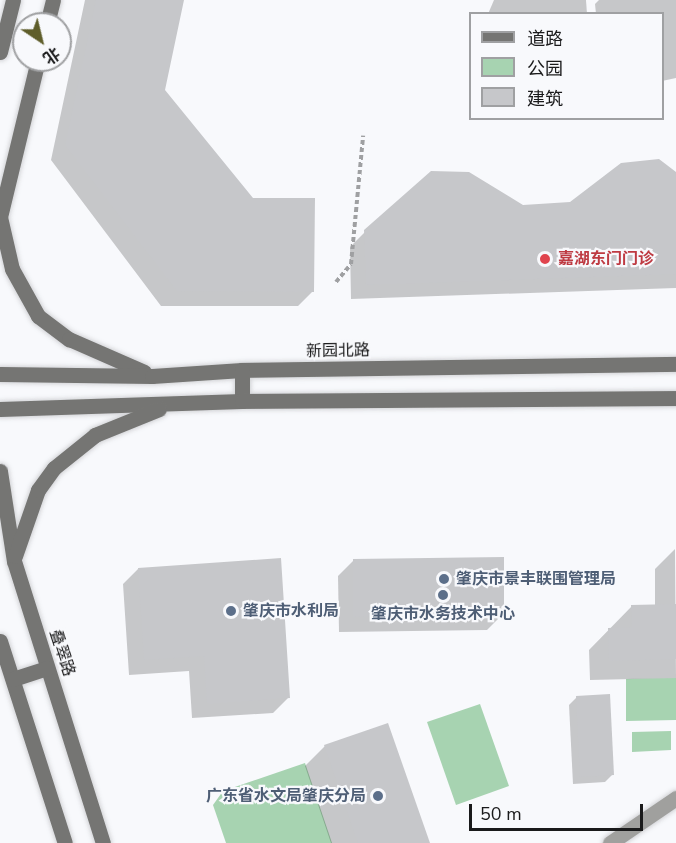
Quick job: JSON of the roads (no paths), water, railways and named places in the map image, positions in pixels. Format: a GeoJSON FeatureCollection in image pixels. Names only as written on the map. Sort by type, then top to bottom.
{"type":"FeatureCollection","features":[{"type":"Feature","properties":{"kind":"main road"},"geometry":{"type":"LineString","coordinates":[[0,52],[13,0]]}},
{"type":"Feature","properties":{"kind":"main road"},"geometry":{"type":"LineString","coordinates":[[35,72],[5,175],[0,217],[12,269],[38,316],[69,339],[152,376]]}},
{"type":"Feature","properties":{"kind":"main road","name":"新园北路"},"geometry":{"type":"LineString","coordinates":[[0,374],[152,376],[242,370],[676,364]]}},
{"type":"Feature","properties":{"kind":"main road"},"geometry":{"type":"LineString","coordinates":[[242,370],[242,401]]}},
{"type":"Feature","properties":{"kind":"main road"},"geometry":{"type":"LineString","coordinates":[[0,409],[242,401],[676,398]]}},
{"type":"Feature","properties":{"kind":"main road"},"geometry":{"type":"LineString","coordinates":[[14,561],[38,490],[54,468],[94,435],[172,405]]}},
{"type":"Feature","properties":{"kind":"main road","name":"叠翠路"},"geometry":{"type":"LineString","coordinates":[[0,471],[14,561],[103,843]]}},
{"type":"Feature","properties":{"kind":"main road"},"geometry":{"type":"LineString","coordinates":[[0,641],[65,843]]}},
{"type":"Feature","properties":{"kind":"main road"},"geometry":{"type":"LineString","coordinates":[[13,679],[47,668]]}},
{"type":"Feature","properties":{"kind":"street"},"geometry":{"type":"LineString","coordinates":[[610,843],[676,798]]}},
{"type":"Feature","properties":{"kind":"place","name":"嘉湖东门门诊"},"geometry":{"type":"Point","coordinates":[545,259]}},
{"type":"Feature","properties":{"kind":"place","name":"肇庆市景丰联围管理局"},"geometry":{"type":"Point","coordinates":[444,579]}},
{"type":"Feature","properties":{"kind":"place","name":"肇庆市水务技术中心"},"geometry":{"type":"Point","coordinates":[443,595]}},
{"type":"Feature","properties":{"kind":"place","name":"肇庆市水利局"},"geometry":{"type":"Point","coordinates":[231,611]}},
{"type":"Feature","properties":{"kind":"place","name":"广东省水文局肇庆分局"},"geometry":{"type":"Point","coordinates":[378,796]}}]}
